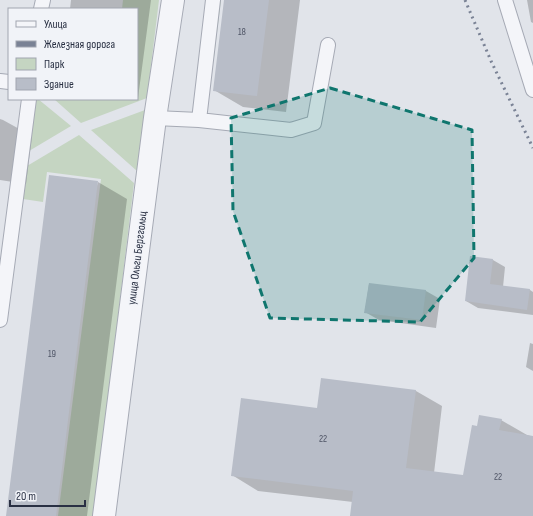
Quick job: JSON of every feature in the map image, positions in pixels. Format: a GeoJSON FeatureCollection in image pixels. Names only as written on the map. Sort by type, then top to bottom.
{"type":"FeatureCollection","features":[{"type":"Feature","properties":{"kind":"street","name":"улица Ольги Берггольц"},"geometry":{"type":"LineString","coordinates":[[104,516],[155,118],[173,0]]}},
{"type":"Feature","properties":{"kind":"lane"},"geometry":{"type":"LineString","coordinates":[[199,120],[213,0]]}},
{"type":"Feature","properties":{"kind":"lane"},"geometry":{"type":"LineString","coordinates":[[505,0],[533,90]]}},
{"type":"Feature","properties":{"kind":"lane"},"geometry":{"type":"LineString","coordinates":[[155,118],[199,120],[291,130],[314,123],[328,45]]}},
{"type":"Feature","properties":{"kind":"lane"},"geometry":{"type":"LineString","coordinates":[[0,320],[29,100]]}},
{"type":"Feature","properties":{"kind":"highlighted area"},"geometry":{"type":"Polygon","coordinates":[[[330,88],[472,130],[474,258],[420,322],[270,318],[233,211],[231,118],[330,88]]]}},
{"type":"Feature","properties":{"kind":"green space"},"geometry":{"type":"Polygon","coordinates":[[[123,0],[159,0],[147,98],[81,123],[55,100],[138,100],[138,8],[122,8],[123,0]]]}},
{"type":"Feature","properties":{"kind":"green space"},"geometry":{"type":"Polygon","coordinates":[[[216,0],[221,0],[214,57],[209,56],[216,0]]]}},
{"type":"Feature","properties":{"kind":"green space"},"geometry":{"type":"Polygon","coordinates":[[[36,100],[39,100],[71,126],[29,151],[36,100]]]}},
{"type":"Feature","properties":{"kind":"green space"},"geometry":{"type":"Polygon","coordinates":[[[145,110],[137,171],[91,130],[145,110]]]}},
{"type":"Feature","properties":{"kind":"green space"},"geometry":{"type":"Polygon","coordinates":[[[79,135],[134,183],[94,516],[58,516],[101,179],[47,172],[43,202],[23,199],[27,166],[79,135]]]}},
{"type":"Feature","properties":{"kind":"building"},"geometry":{"type":"Polygon","coordinates":[[[224,0],[269,0],[257,96],[213,91],[224,0]]]}},
{"type":"Feature","properties":{"kind":"building"},"geometry":{"type":"Polygon","coordinates":[[[49,175],[98,181],[56,516],[6,516],[49,175]]]}},
{"type":"Feature","properties":{"kind":"building"},"geometry":{"type":"Polygon","coordinates":[[[470,256],[493,259],[490,284],[530,289],[527,310],[465,301],[470,256]]]}},
{"type":"Feature","properties":{"kind":"building"},"geometry":{"type":"Polygon","coordinates":[[[369,283],[426,290],[422,320],[364,313],[369,283]]]}},
{"type":"Feature","properties":{"kind":"building"},"geometry":{"type":"Polygon","coordinates":[[[321,378],[416,390],[406,468],[463,475],[472,425],[477,426],[479,415],[502,419],[499,430],[533,436],[533,516],[350,516],[353,491],[231,476],[241,398],[317,408],[321,378]]]}},
{"type":"Feature","properties":{"kind":"railway"},"geometry":{"type":"LineString","coordinates":[[465,0],[491,61],[533,148]]}}]}
